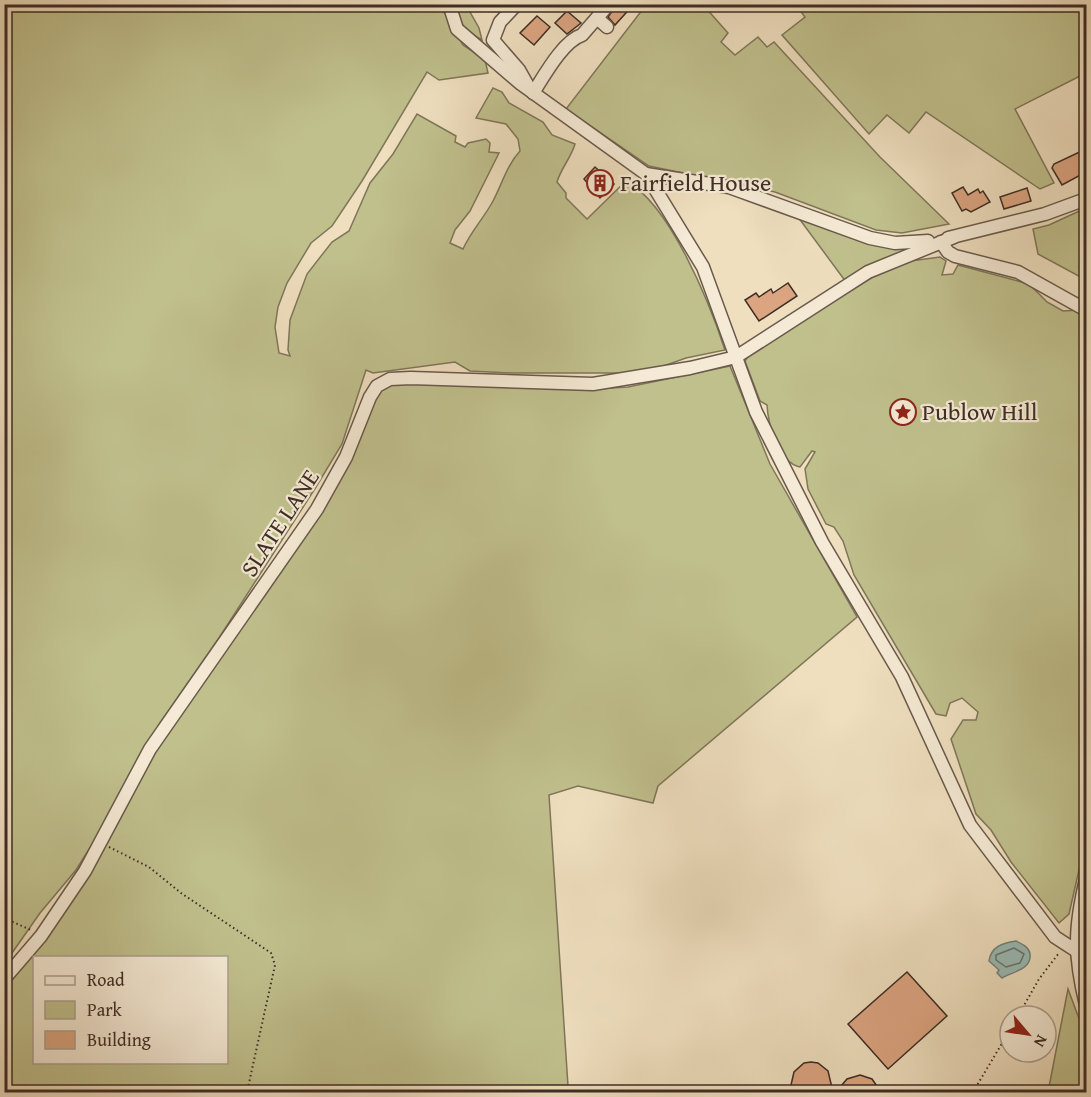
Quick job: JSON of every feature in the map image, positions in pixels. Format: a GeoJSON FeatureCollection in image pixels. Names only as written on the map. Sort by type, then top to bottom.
{"type":"FeatureCollection","features":[{"type":"Feature","properties":{"kind":"street"},"geometry":{"type":"LineString","coordinates":[[449,4],[457,29],[532,91],[646,174],[703,267],[756,412],[822,542],[902,677],[970,825],[1069,948],[1086,1005]]}},
{"type":"Feature","properties":{"kind":"street"},"geometry":{"type":"LineString","coordinates":[[517,4],[500,22],[493,40],[519,70],[532,91]]}},
{"type":"Feature","properties":{"kind":"street"},"geometry":{"type":"LineString","coordinates":[[532,91],[563,49],[576,37],[602,22],[609,4]]}},
{"type":"Feature","properties":{"kind":"street"},"geometry":{"type":"LineString","coordinates":[[646,174],[729,187],[870,238],[915,243],[954,237],[1045,214],[1086,198]]}},
{"type":"Feature","properties":{"kind":"street"},"geometry":{"type":"LineString","coordinates":[[736,357],[868,272],[954,237]]}},
{"type":"Feature","properties":{"kind":"street"},"geometry":{"type":"LineString","coordinates":[[941,242],[948,252],[955,256],[1018,272],[1086,310]]}},
{"type":"Feature","properties":{"kind":"street","name":"SLATE LANE"},"geometry":{"type":"LineString","coordinates":[[4,979],[41,936],[101,843],[150,749],[317,509],[346,457],[370,397],[377,386],[390,379],[411,378],[592,384],[690,368],[736,357]]}},
{"type":"Feature","properties":{"kind":"street"},"geometry":{"type":"LineString","coordinates":[[1069,948],[1086,879]]}},
{"type":"Feature","properties":{"kind":"path"},"geometry":{"type":"LineString","coordinates":[[101,843],[149,867],[181,893],[271,953],[275,965],[247,1092]]}},
{"type":"Feature","properties":{"kind":"path"},"geometry":{"type":"LineString","coordinates":[[4,918],[41,936]]}},
{"type":"Feature","properties":{"kind":"path"},"geometry":{"type":"LineString","coordinates":[[1025,1004],[1039,979],[1069,948]]}},
{"type":"Feature","properties":{"kind":"path"},"geometry":{"type":"LineString","coordinates":[[973,1092],[998,1050]]}},
{"type":"Feature","properties":{"kind":"green space"},"geometry":{"type":"Polygon","coordinates":[[[4,5],[440,5],[463,45],[485,60],[488,73],[439,80],[427,72],[362,181],[332,226],[311,243],[287,283],[278,307],[275,327],[279,353],[290,356],[288,350],[290,320],[307,274],[332,242],[349,231],[370,183],[393,154],[417,114],[456,136],[455,142],[465,147],[468,143],[486,139],[490,143],[489,152],[499,153],[470,211],[455,230],[450,243],[463,249],[496,195],[508,168],[520,151],[518,139],[506,124],[476,118],[493,88],[502,92],[509,103],[543,122],[552,135],[575,144],[557,182],[566,193],[566,198],[587,219],[626,181],[642,193],[658,211],[673,232],[699,282],[725,350],[686,358],[644,373],[470,371],[455,362],[373,373],[366,370],[342,444],[316,487],[219,638],[160,723],[110,816],[76,870],[40,913],[5,963],[4,5]]]}},
{"type":"Feature","properties":{"kind":"green space"},"geometry":{"type":"Polygon","coordinates":[[[454,5],[466,5],[479,28],[482,40],[465,30],[454,5]]]}},
{"type":"Feature","properties":{"kind":"green space"},"geometry":{"type":"Polygon","coordinates":[[[646,5],[707,5],[705,7],[728,33],[721,42],[735,55],[758,37],[767,47],[774,42],[880,157],[949,224],[902,233],[876,230],[775,192],[649,166],[566,109],[646,5]]]}},
{"type":"Feature","properties":{"kind":"green space"},"geometry":{"type":"Polygon","coordinates":[[[796,5],[1086,5],[1086,73],[1015,109],[1054,183],[1040,189],[926,112],[909,133],[887,115],[869,134],[782,35],[805,17],[796,5]]]}},
{"type":"Feature","properties":{"kind":"green space"},"geometry":{"type":"Polygon","coordinates":[[[1086,208],[1086,280],[1038,254],[1033,229],[1049,225],[1086,208]]]}},
{"type":"Feature","properties":{"kind":"green space"},"geometry":{"type":"Polygon","coordinates":[[[798,217],[907,247],[907,252],[846,282],[798,217]]]}},
{"type":"Feature","properties":{"kind":"green space"},"geometry":{"type":"Polygon","coordinates":[[[940,257],[946,261],[942,275],[953,274],[958,265],[1029,284],[1047,302],[1063,311],[1078,310],[1086,316],[1086,839],[1069,914],[1059,923],[1011,862],[991,830],[976,814],[951,739],[963,720],[976,720],[978,712],[962,698],[950,703],[946,716],[936,714],[854,575],[843,541],[834,527],[826,524],[808,489],[805,469],[815,452],[812,451],[800,467],[786,458],[772,432],[767,405],[760,401],[745,361],[750,353],[873,277],[903,262],[940,257]]]}},
{"type":"Feature","properties":{"kind":"green space"},"geometry":{"type":"Polygon","coordinates":[[[730,366],[770,464],[857,617],[658,786],[653,803],[578,786],[549,795],[568,1086],[572,1092],[5,1092],[5,987],[46,938],[89,874],[154,752],[321,511],[380,391],[393,383],[595,389],[628,387],[730,366]]]}},
{"type":"Feature","properties":{"kind":"green space"},"geometry":{"type":"Polygon","coordinates":[[[1068,989],[1086,1037],[1086,1092],[1048,1092],[1053,1064],[1058,1064],[1058,1040],[1068,989]]]}},
{"type":"Feature","properties":{"kind":"water"},"geometry":{"type":"Polygon","coordinates":[[[1016,941],[1028,949],[1030,959],[1028,964],[1020,970],[1002,978],[997,973],[999,970],[989,961],[990,956],[998,946],[1016,941]]]}},
{"type":"Feature","properties":{"kind":"building"},"geometry":{"type":"Polygon","coordinates":[[[617,4],[634,4],[615,25],[608,17],[617,4]]]}},
{"type":"Feature","properties":{"kind":"building"},"geometry":{"type":"Polygon","coordinates":[[[567,11],[581,23],[567,34],[555,23],[567,11]]]}},
{"type":"Feature","properties":{"kind":"building"},"geometry":{"type":"Polygon","coordinates":[[[537,16],[550,27],[534,45],[520,33],[537,16]]]}},
{"type":"Feature","properties":{"kind":"building"},"geometry":{"type":"Polygon","coordinates":[[[1086,149],[1086,172],[1062,185],[1052,168],[1054,164],[1086,149]]]}},
{"type":"Feature","properties":{"kind":"building","name":"Fairfield House"},"geometry":{"type":"Polygon","coordinates":[[[595,167],[614,184],[600,198],[584,179],[595,167]]]}},
{"type":"Feature","properties":{"kind":"building"},"geometry":{"type":"Polygon","coordinates":[[[963,187],[968,195],[978,189],[980,193],[983,191],[990,202],[971,212],[966,209],[962,211],[952,193],[963,187]]]}},
{"type":"Feature","properties":{"kind":"building"},"geometry":{"type":"Polygon","coordinates":[[[1027,188],[1031,201],[1004,209],[1000,197],[1027,188]]]}},
{"type":"Feature","properties":{"kind":"building"},"geometry":{"type":"Polygon","coordinates":[[[788,283],[797,296],[759,321],[745,300],[756,293],[759,297],[771,289],[773,293],[788,283]]]}},
{"type":"Feature","properties":{"kind":"building"},"geometry":{"type":"Polygon","coordinates":[[[907,972],[947,1016],[888,1069],[848,1024],[907,972]]]}},
{"type":"Feature","properties":{"kind":"building"},"geometry":{"type":"Polygon","coordinates":[[[804,1063],[818,1063],[828,1071],[833,1092],[793,1092],[791,1085],[794,1072],[804,1063]]]}},
{"type":"Feature","properties":{"kind":"building"},"geometry":{"type":"Polygon","coordinates":[[[860,1075],[872,1079],[881,1092],[836,1092],[847,1079],[860,1075]]]}},
{"type":"Feature","properties":{"kind":"place","name":"Fairfield House"},"geometry":{"type":"Point","coordinates":[600,183]}},
{"type":"Feature","properties":{"kind":"place","name":"Publow Hill"},"geometry":{"type":"Point","coordinates":[903,412]}}]}
